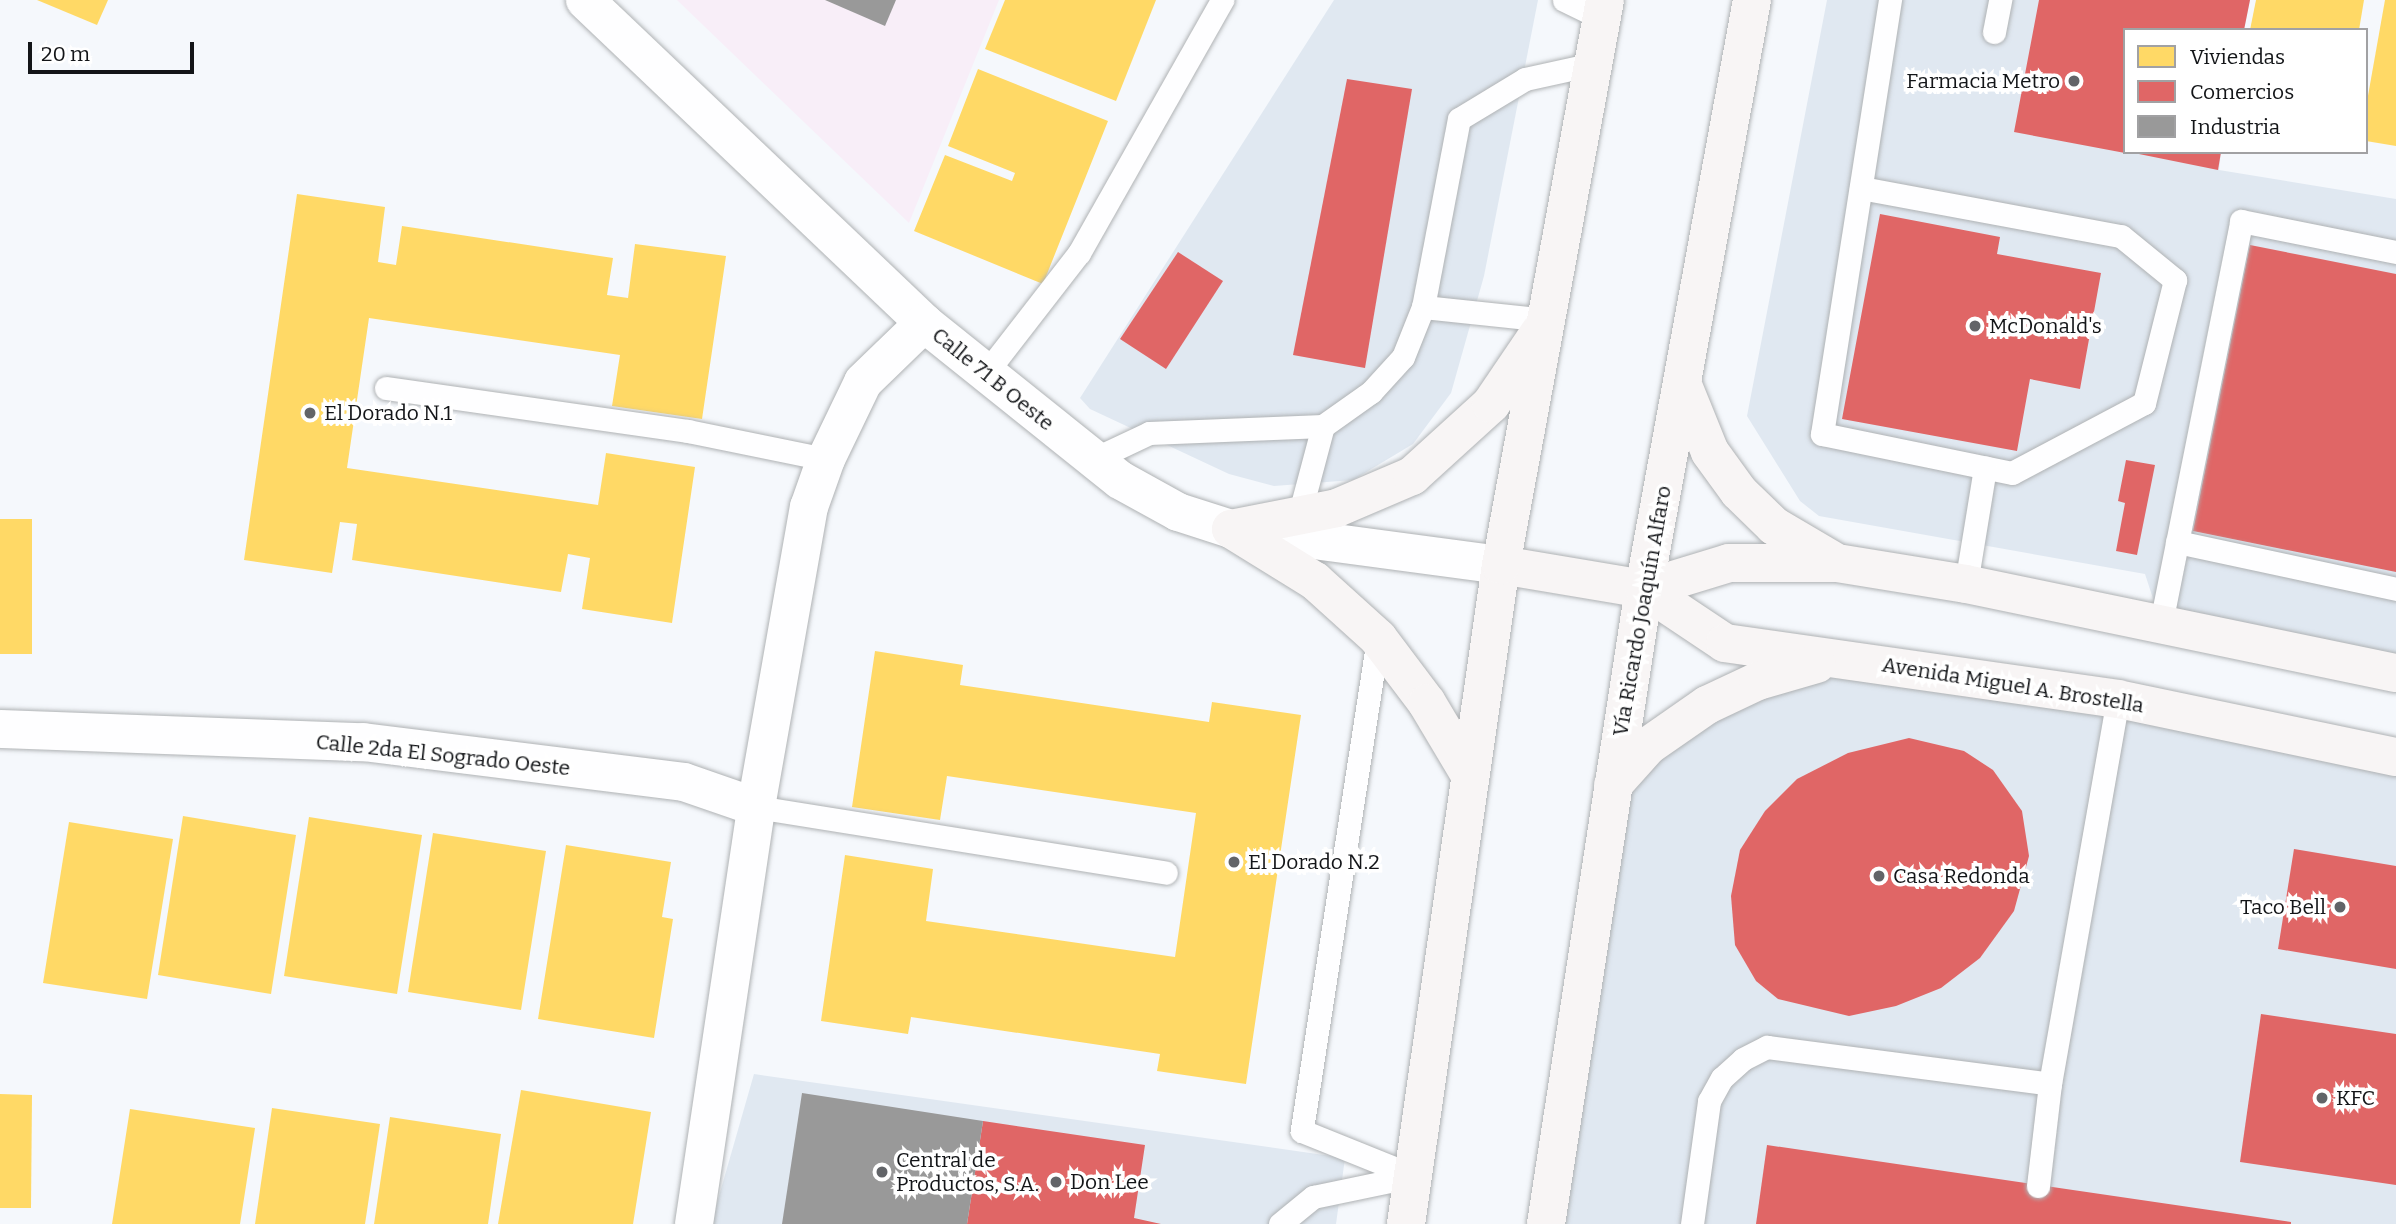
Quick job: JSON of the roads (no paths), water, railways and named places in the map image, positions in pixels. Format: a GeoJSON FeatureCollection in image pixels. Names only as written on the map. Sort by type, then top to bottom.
{"type":"FeatureCollection","features":[{"type":"Feature","properties":{"kind":"main road","name":"Vía Ricardo Joaquín Alfaro"},"geometry":{"type":"LineString","coordinates":[[1546,1224],[1644,589],[1752,0]]}},
{"type":"Feature","properties":{"kind":"main road"},"geometry":{"type":"LineString","coordinates":[[1406,1224],[1501,565],[1603,9]]}},
{"type":"Feature","properties":{"kind":"main road"},"geometry":{"type":"LineString","coordinates":[[1231,529],[1363,500],[1433,462],[1491,404],[1547,320]]}},
{"type":"Feature","properties":{"kind":"main road"},"geometry":{"type":"LineString","coordinates":[[1682,383],[1710,452],[1739,492],[1774,526],[1837,563]]}},
{"type":"Feature","properties":{"kind":"main road"},"geometry":{"type":"LineString","coordinates":[[1231,529],[1315,581],[1378,638],[1420,693],[1470,775]]}},
{"type":"Feature","properties":{"kind":"main road","name":"Avenida Miguel A. Brostella"},"geometry":{"type":"LineString","coordinates":[[1644,589],[1729,563],[1837,563],[1966,584],[2396,673]]}},
{"type":"Feature","properties":{"kind":"main road","name":"Avenida Miguel A. Brostella"},"geometry":{"type":"LineString","coordinates":[[1501,565],[1644,589],[1725,643],[2118,699],[2396,757]]}},
{"type":"Feature","properties":{"kind":"main road"},"geometry":{"type":"LineString","coordinates":[[1613,785],[1648,746],[1707,705],[1758,681],[1835,659]]}},
{"type":"Feature","properties":{"kind":"street","name":"Calle 71 B Oeste"},"geometry":{"type":"LineString","coordinates":[[585,0],[924,323],[1092,460],[1178,512],[1231,529],[1501,565]]}},
{"type":"Feature","properties":{"kind":"street"},"geometry":{"type":"LineString","coordinates":[[694,1224],[756,807],[797,559],[826,459],[863,382],[924,323]]}},
{"type":"Feature","properties":{"kind":"street","name":"Calle 2da El Sogrado Oeste"},"geometry":{"type":"LineString","coordinates":[[0,730],[363,742],[684,782],[756,807]]}},
{"type":"Feature","properties":{"kind":"lane"},"geometry":{"type":"LineString","coordinates":[[985,374],[1079,253],[1222,0]]}},
{"type":"Feature","properties":{"kind":"lane"},"geometry":{"type":"LineString","coordinates":[[1564,0],[1603,9]]}},
{"type":"Feature","properties":{"kind":"lane"},"geometry":{"type":"LineString","coordinates":[[1861,188],[2121,236],[2175,279],[2144,403],[2012,473],[1822,434],[1890,0]]}},
{"type":"Feature","properties":{"kind":"lane"},"geometry":{"type":"LineString","coordinates":[[1994,32],[2000,0]]}},
{"type":"Feature","properties":{"kind":"lane"},"geometry":{"type":"LineString","coordinates":[[1092,460],[1149,433],[1323,426],[1371,392],[1403,357],[1423,307],[1459,119],[1525,79],[1593,64]]}},
{"type":"Feature","properties":{"kind":"lane"},"geometry":{"type":"LineString","coordinates":[[2161,623],[2241,221],[2396,252]]}},
{"type":"Feature","properties":{"kind":"lane"},"geometry":{"type":"LineString","coordinates":[[1423,307],[1547,320]]}},
{"type":"Feature","properties":{"kind":"lane"},"geometry":{"type":"LineString","coordinates":[[386,388],[688,431],[826,459]]}},
{"type":"Feature","properties":{"kind":"lane"},"geometry":{"type":"LineString","coordinates":[[1299,516],[1323,426]]}},
{"type":"Feature","properties":{"kind":"lane"},"geometry":{"type":"LineString","coordinates":[[1966,584],[1986,468]]}},
{"type":"Feature","properties":{"kind":"lane"},"geometry":{"type":"LineString","coordinates":[[2177,542],[2396,589]]}},
{"type":"Feature","properties":{"kind":"lane"},"geometry":{"type":"LineString","coordinates":[[1378,638],[1302,1131],[1414,1176]]}},
{"type":"Feature","properties":{"kind":"lane"},"geometry":{"type":"LineString","coordinates":[[2038,1186],[2050,1084],[2118,699]]}},
{"type":"Feature","properties":{"kind":"lane"},"geometry":{"type":"LineString","coordinates":[[756,807],[1166,873]]}},
{"type":"Feature","properties":{"kind":"lane"},"geometry":{"type":"LineString","coordinates":[[1692,1224],[1709,1101],[1723,1078],[1743,1059],[1767,1047],[2050,1084]]}},
{"type":"Feature","properties":{"kind":"lane"},"geometry":{"type":"LineString","coordinates":[[1280,1224],[1313,1198],[1414,1176]]}},
{"type":"Feature","properties":{"kind":"place","name":"Farmacia Metro"},"geometry":{"type":"Point","coordinates":[2074,81]}},
{"type":"Feature","properties":{"kind":"place","name":"McDonald's"},"geometry":{"type":"Point","coordinates":[1975,326]}},
{"type":"Feature","properties":{"kind":"place","name":"El Dorado N.1"},"geometry":{"type":"Point","coordinates":[310,413]}},
{"type":"Feature","properties":{"kind":"place","name":"El Dorado N.2"},"geometry":{"type":"Point","coordinates":[1234,862]}},
{"type":"Feature","properties":{"kind":"place","name":"Casa Redonda"},"geometry":{"type":"Point","coordinates":[1879,876]}},
{"type":"Feature","properties":{"kind":"place","name":"Taco Bell"},"geometry":{"type":"Point","coordinates":[2340,907]}},
{"type":"Feature","properties":{"kind":"place","name":"KFC"},"geometry":{"type":"Point","coordinates":[2322,1098]}},
{"type":"Feature","properties":{"kind":"place","name":"Central de Productos, S.A."},"geometry":{"type":"Point","coordinates":[882,1172]}},
{"type":"Feature","properties":{"kind":"place","name":"Don Lee"},"geometry":{"type":"Point","coordinates":[1056,1182]}}]}
